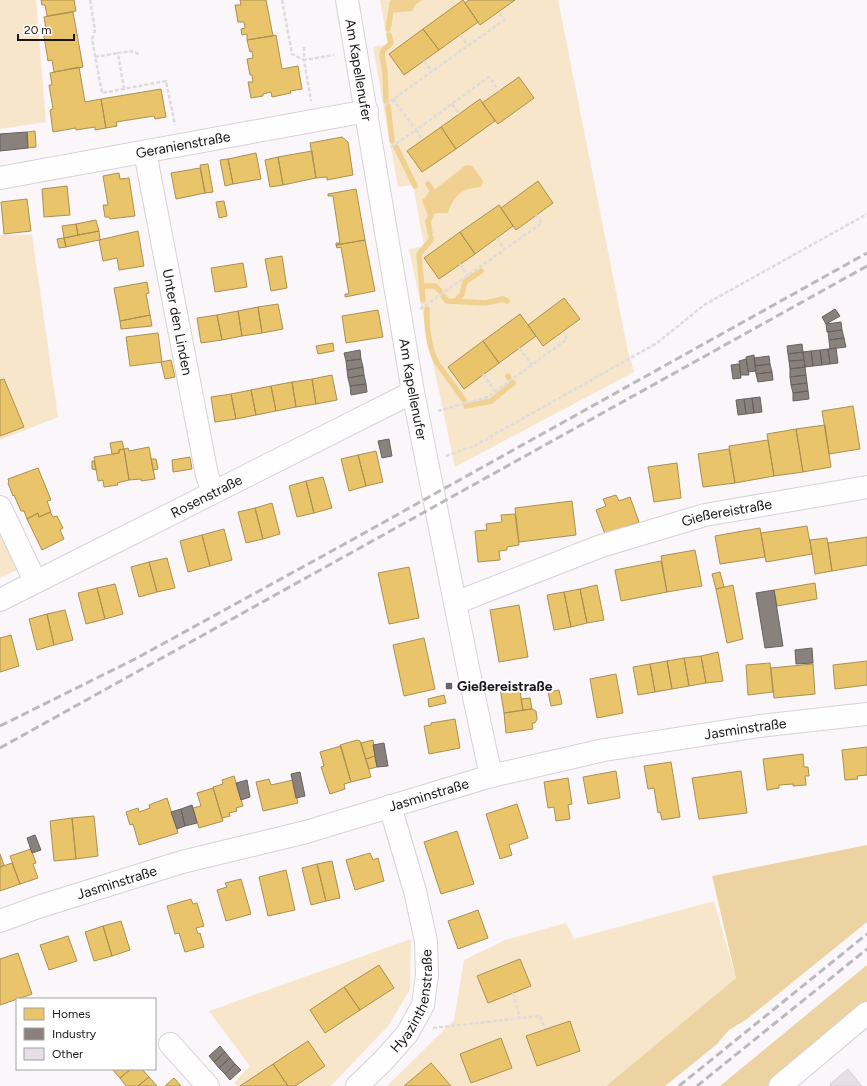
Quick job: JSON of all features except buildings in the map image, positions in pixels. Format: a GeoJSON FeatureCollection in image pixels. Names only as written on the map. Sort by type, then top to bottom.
{"type":"FeatureCollection","features":[{"type":"Feature","properties":{"kind":"street","name":"Am Kapellenufer"},"geometry":{"type":"LineString","coordinates":[[347,0],[375,159],[413,392],[490,776]]}},
{"type":"Feature","properties":{"kind":"street","name":"Geranienstraße"},"geometry":{"type":"LineString","coordinates":[[0,178],[315,121],[367,114]]}},
{"type":"Feature","properties":{"kind":"street","name":"Unter den Linden"},"geometry":{"type":"LineString","coordinates":[[145,152],[207,475],[213,492]]}},
{"type":"Feature","properties":{"kind":"street","name":"Rosenstraße"},"geometry":{"type":"LineString","coordinates":[[0,600],[35,581],[413,392]]}},
{"type":"Feature","properties":{"kind":"street","name":"Gießereistraße"},"geometry":{"type":"LineString","coordinates":[[455,603],[601,546],[705,515],[867,487]]}},
{"type":"Feature","properties":{"kind":"street"},"geometry":{"type":"LineString","coordinates":[[0,507],[35,581]]}},
{"type":"Feature","properties":{"kind":"street","name":"Jasminstraße"},"geometry":{"type":"LineString","coordinates":[[0,921],[38,907],[182,862],[306,832],[490,776],[604,750],[760,726],[867,714]]}},
{"type":"Feature","properties":{"kind":"street","name":"Hyazinthenstraße"},"geometry":{"type":"LineString","coordinates":[[357,1086],[383,1061],[408,1031],[423,1005],[427,975],[426,942],[415,891],[390,806]]}},
{"type":"Feature","properties":{"kind":"street"},"geometry":{"type":"LineString","coordinates":[[780,1086],[867,1014]]}},
{"type":"Feature","properties":{"kind":"street"},"geometry":{"type":"LineString","coordinates":[[170,1044],[208,1086]]}},
{"type":"Feature","properties":{"kind":"path"},"geometry":{"type":"LineString","coordinates":[[90,0],[95,30],[92,39],[102,93],[166,81],[179,146]]}},
{"type":"Feature","properties":{"kind":"path"},"geometry":{"type":"LineString","coordinates":[[282,0],[292,54],[304,60],[334,54]]}},
{"type":"Feature","properties":{"kind":"path"},"geometry":{"type":"LineString","coordinates":[[367,114],[394,99],[504,20],[499,12]]}},
{"type":"Feature","properties":{"kind":"path"},"geometry":{"type":"LineString","coordinates":[[460,35],[468,46]]}},
{"type":"Feature","properties":{"kind":"path"},"geometry":{"type":"LineString","coordinates":[[304,48],[304,60],[315,121]]}},
{"type":"Feature","properties":{"kind":"path"},"geometry":{"type":"LineString","coordinates":[[95,57],[131,51],[139,54]]}},
{"type":"Feature","properties":{"kind":"path"},"geometry":{"type":"LineString","coordinates":[[118,53],[124,89]]}},
{"type":"Feature","properties":{"kind":"path"},"geometry":{"type":"LineString","coordinates":[[424,61],[432,71]]}},
{"type":"Feature","properties":{"kind":"path"},"geometry":{"type":"LineString","coordinates":[[375,159],[489,77],[499,91]]}},
{"type":"Feature","properties":{"kind":"path"},"geometry":{"type":"LineString","coordinates":[[394,99],[422,140]]}},
{"type":"Feature","properties":{"kind":"path"},"geometry":{"type":"LineString","coordinates":[[452,104],[459,114]]}},
{"type":"Feature","properties":{"kind":"path"},"geometry":{"type":"LineString","coordinates":[[427,463],[474,446],[657,343],[704,305],[867,214]]}},
{"type":"Feature","properties":{"kind":"path"},"geometry":{"type":"LineString","coordinates":[[402,322],[542,223],[536,215]]}},
{"type":"Feature","properties":{"kind":"path"},"geometry":{"type":"LineString","coordinates":[[497,238],[504,249]]}},
{"type":"Feature","properties":{"kind":"path"},"geometry":{"type":"LineString","coordinates":[[460,264],[468,274]]}},
{"type":"Feature","properties":{"kind":"path"},"geometry":{"type":"LineString","coordinates":[[418,416],[488,397],[567,338],[563,332]]}},
{"type":"Feature","properties":{"kind":"path"},"geometry":{"type":"LineString","coordinates":[[519,348],[532,365]]}},
{"type":"Feature","properties":{"kind":"path"},"geometry":{"type":"LineString","coordinates":[[483,374],[495,392]]}},
{"type":"Feature","properties":{"kind":"path"},"geometry":{"type":"LineString","coordinates":[[513,993],[520,1018]]}},
{"type":"Feature","properties":{"kind":"path"},"geometry":{"type":"LineString","coordinates":[[408,1031],[540,1016],[545,1029]]}},
{"type":"Feature","properties":{"kind":"shaded area"},"geometry":{"type":"Polygon","coordinates":[[[0,0],[36,0],[46,122],[0,129],[0,0]]]}},
{"type":"Feature","properties":{"kind":"shaded area"},"geometry":{"type":"Polygon","coordinates":[[[380,0],[558,0],[627,347],[634,372],[455,467],[409,249],[424,246],[413,185],[398,187],[373,47],[388,44],[380,0]]]}},
{"type":"Feature","properties":{"kind":"shaded area"},"geometry":{"type":"Polygon","coordinates":[[[391,0],[422,0],[416,4],[412,11],[390,13],[389,3],[391,0]]]}},
{"type":"Feature","properties":{"kind":"shaded area"},"geometry":{"type":"Polygon","coordinates":[[[466,165],[472,166],[483,181],[481,187],[464,191],[456,197],[448,213],[436,213],[431,216],[423,202],[433,191],[466,165]]]}},
{"type":"Feature","properties":{"kind":"shaded area"},"geometry":{"type":"Polygon","coordinates":[[[0,235],[32,235],[58,417],[0,440],[0,235]]]}},
{"type":"Feature","properties":{"kind":"shaded area"},"geometry":{"type":"Polygon","coordinates":[[[0,531],[19,569],[0,578],[0,531]]]}},
{"type":"Feature","properties":{"kind":"shaded area"},"geometry":{"type":"Polygon","coordinates":[[[867,845],[867,922],[747,1019],[729,1030],[716,1045],[665,1086],[606,1086],[736,978],[712,876],[867,845]]]}},
{"type":"Feature","properties":{"kind":"shaded area"},"geometry":{"type":"Polygon","coordinates":[[[714,901],[736,978],[606,1086],[387,1086],[454,1020],[464,960],[505,940],[566,923],[574,939],[714,901]]]}},
{"type":"Feature","properties":{"kind":"shaded area"},"geometry":{"type":"Polygon","coordinates":[[[411,939],[410,989],[389,1025],[331,1086],[237,1086],[234,1083],[250,1066],[209,1011],[411,939]]]}},
{"type":"Feature","properties":{"kind":"shaded area"},"geometry":{"type":"Polygon","coordinates":[[[867,965],[867,1008],[772,1086],[720,1086],[867,965]]]}},
{"type":"Feature","properties":{"kind":"waterway"},"geometry":{"type":"LineString","coordinates":[[388,29],[392,5]]}},
{"type":"Feature","properties":{"kind":"waterway"},"geometry":{"type":"LineString","coordinates":[[386,101],[385,72],[382,55],[383,51],[391,43],[389,35]]}},
{"type":"Feature","properties":{"kind":"waterway"},"geometry":{"type":"LineString","coordinates":[[388,106],[392,141]]}},
{"type":"Feature","properties":{"kind":"waterway"},"geometry":{"type":"LineString","coordinates":[[396,147],[415,186]]}},
{"type":"Feature","properties":{"kind":"waterway"},"geometry":{"type":"LineString","coordinates":[[428,184],[433,191],[428,198]]}},
{"type":"Feature","properties":{"kind":"waterway"},"geometry":{"type":"LineString","coordinates":[[425,201],[431,216],[428,221],[430,233]]}},
{"type":"Feature","properties":{"kind":"waterway"},"geometry":{"type":"LineString","coordinates":[[423,300],[419,254],[431,238]]}},
{"type":"Feature","properties":{"kind":"waterway"},"geometry":{"type":"LineString","coordinates":[[456,301],[462,294],[465,282],[481,271]]}},
{"type":"Feature","properties":{"kind":"waterway"},"geometry":{"type":"LineString","coordinates":[[422,286],[435,286],[440,291]]}},
{"type":"Feature","properties":{"kind":"waterway"},"geometry":{"type":"LineString","coordinates":[[443,296],[447,301],[486,303],[503,299],[507,301]]}},
{"type":"Feature","properties":{"kind":"waterway"},"geometry":{"type":"LineString","coordinates":[[427,309],[429,337],[432,351],[437,363]]}},
{"type":"Feature","properties":{"kind":"waterway"},"geometry":{"type":"LineString","coordinates":[[440,367],[464,400]]}},
{"type":"Feature","properties":{"kind":"waterway"},"geometry":{"type":"LineString","coordinates":[[466,406],[491,401],[513,383],[512,382]]}},
{"type":"Feature","properties":{"kind":"railway"},"geometry":{"type":"LineString","coordinates":[[0,726],[137,658],[867,253]]}},
{"type":"Feature","properties":{"kind":"railway"},"geometry":{"type":"LineString","coordinates":[[0,748],[867,266]]}},
{"type":"Feature","properties":{"kind":"railway"},"geometry":{"type":"LineString","coordinates":[[679,1086],[867,934]]}},
{"type":"Feature","properties":{"kind":"railway"},"geometry":{"type":"LineString","coordinates":[[697,1086],[867,949]]}},
{"type":"Feature","properties":{"kind":"place","name":"Gießereistraße"},"geometry":{"type":"Point","coordinates":[449,686]}}]}
